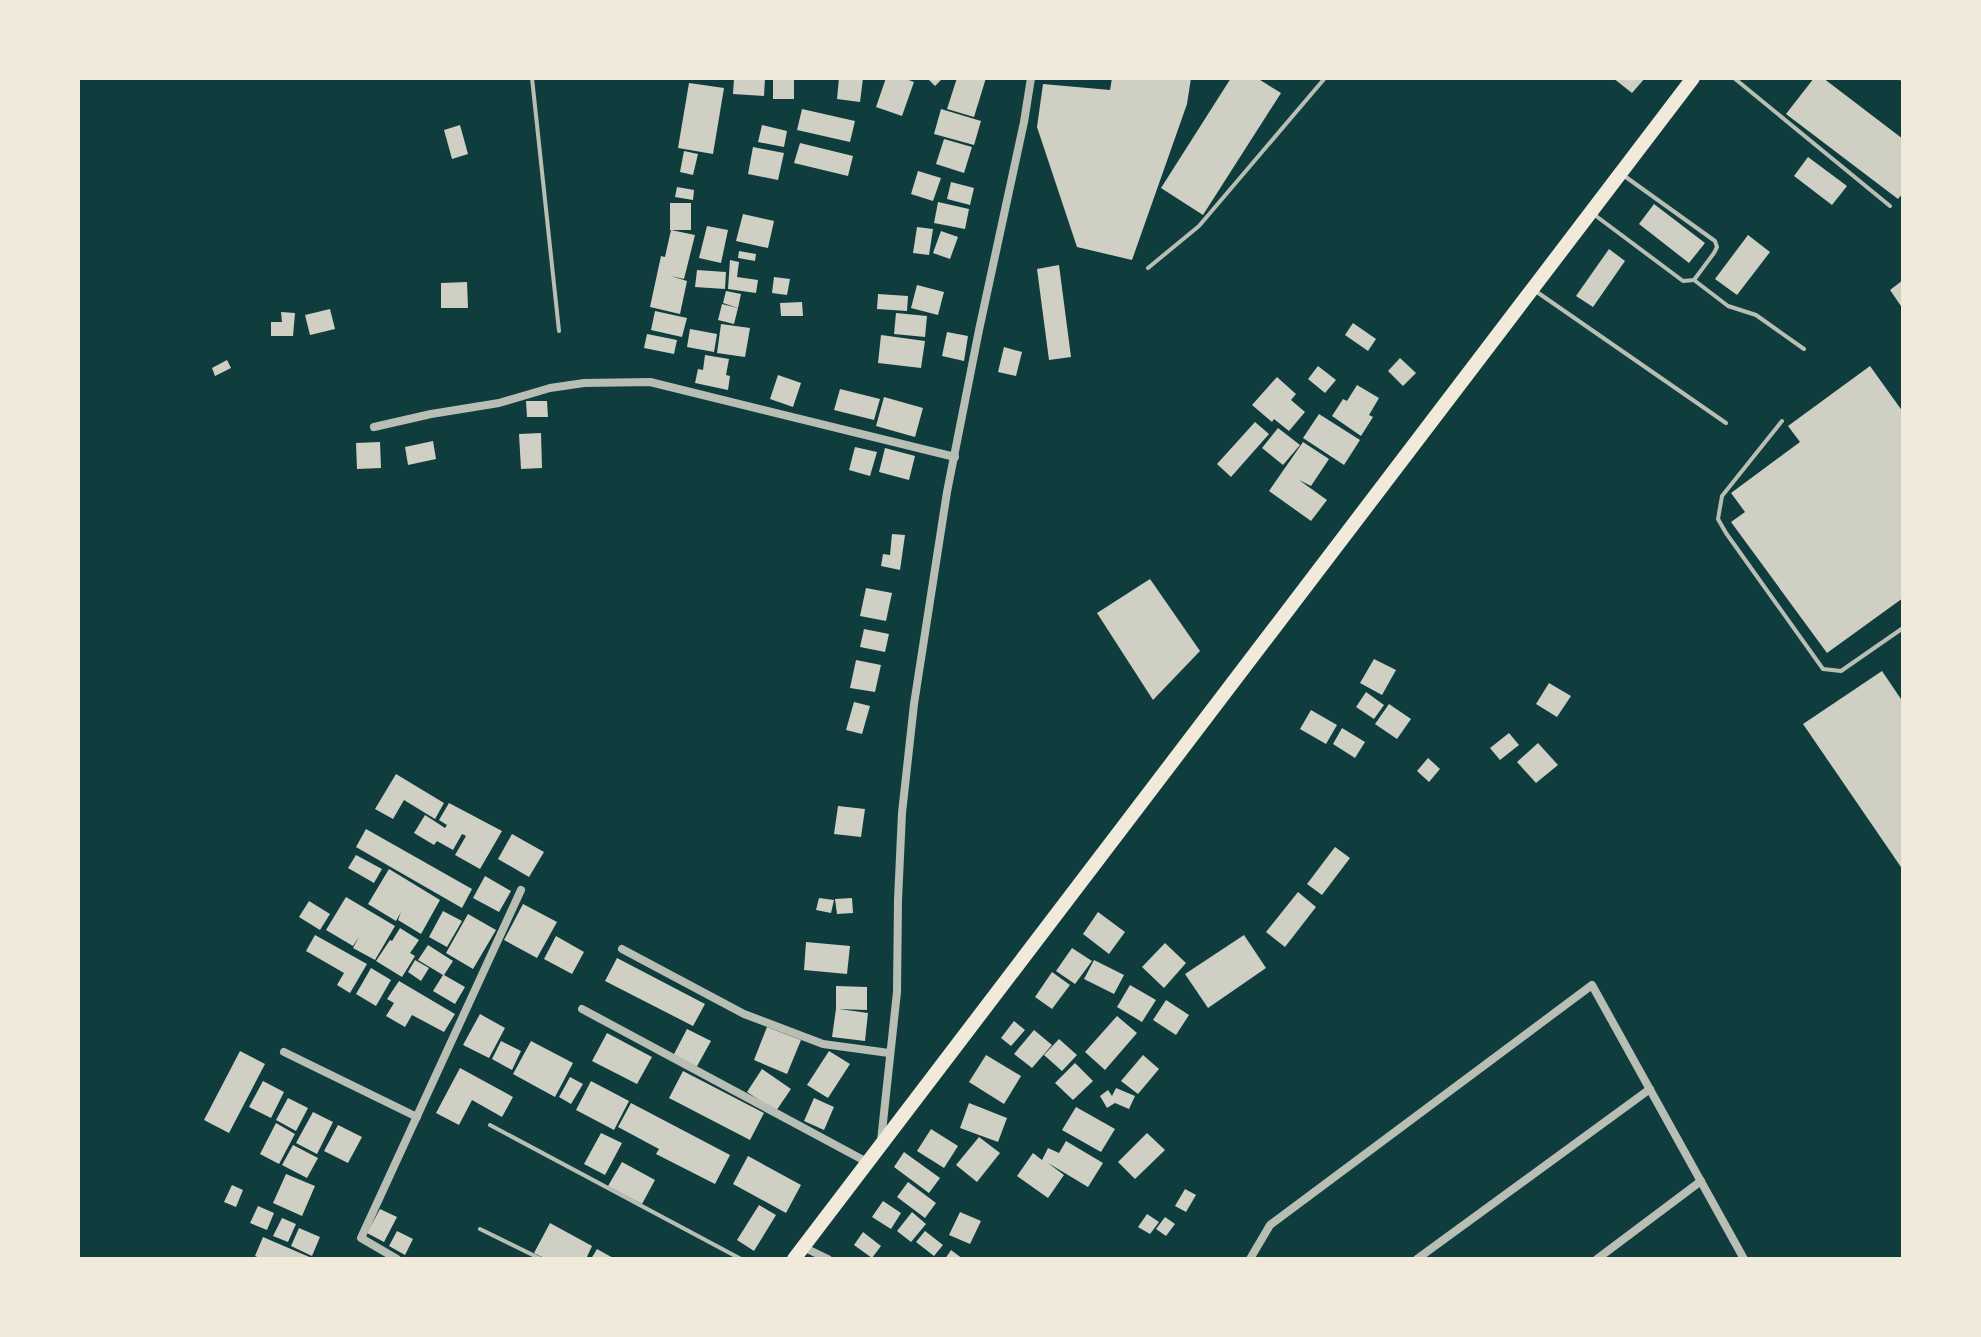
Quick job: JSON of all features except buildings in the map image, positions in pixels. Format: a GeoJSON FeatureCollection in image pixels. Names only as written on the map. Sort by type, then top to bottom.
{"type":"FeatureCollection","features":[{"type":"Feature","properties":{"kind":"highway"},"geometry":{"type":"LineString","coordinates":[[797,1256],[1620,173],[1686,80]]}},
{"type":"Feature","properties":{"kind":"street"},"geometry":{"type":"LineString","coordinates":[[880,1145],[897,992],[898,900],[905,782],[914,704],[947,492],[1031,78]]}},
{"type":"Feature","properties":{"kind":"street"},"geometry":{"type":"LineString","coordinates":[[374,427],[499,403],[550,388],[584,383],[650,382],[955,457]]}},
{"type":"Feature","properties":{"kind":"street"},"geometry":{"type":"LineString","coordinates":[[397,1259],[361,1238],[521,890]]}},
{"type":"Feature","properties":{"kind":"street"},"geometry":{"type":"LineString","coordinates":[[622,949],[744,1014],[823,1044],[889,1053]]}},
{"type":"Feature","properties":{"kind":"street"},"geometry":{"type":"LineString","coordinates":[[1250,1259],[1270,1225],[1592,985],[1744,1259]]}},
{"type":"Feature","properties":{"kind":"street"},"geometry":{"type":"LineString","coordinates":[[582,1009],[867,1162]]}},
{"type":"Feature","properties":{"kind":"street"},"geometry":{"type":"LineString","coordinates":[[284,1052],[417,1117]]}},
{"type":"Feature","properties":{"kind":"street"},"geometry":{"type":"LineString","coordinates":[[1417,1259],[1650,1089]]}},
{"type":"Feature","properties":{"kind":"street"},"geometry":{"type":"LineString","coordinates":[[1597,1259],[1609,1256],[1701,1181]]}},
{"type":"Feature","properties":{"kind":"street"},"geometry":{"type":"LineString","coordinates":[[797,1256],[828,1259]]}},
{"type":"Feature","properties":{"kind":"lane"},"geometry":{"type":"LineString","coordinates":[[532,78],[559,331]]}},
{"type":"Feature","properties":{"kind":"lane"},"geometry":{"type":"LineString","coordinates":[[1148,268],[1199,226],[1325,78]]}},
{"type":"Feature","properties":{"kind":"lane"},"geometry":{"type":"LineString","coordinates":[[1734,78],[1890,206]]}},
{"type":"Feature","properties":{"kind":"lane"},"geometry":{"type":"LineString","coordinates":[[1620,173],[1715,241],[1717,247],[1714,253],[1694,280]]}},
{"type":"Feature","properties":{"kind":"lane"},"geometry":{"type":"LineString","coordinates":[[1590,212],[1683,281],[1694,280],[1728,306],[1756,315],[1804,349]]}},
{"type":"Feature","properties":{"kind":"lane"},"geometry":{"type":"LineString","coordinates":[[1532,289],[1726,423]]}},
{"type":"Feature","properties":{"kind":"lane"},"geometry":{"type":"LineString","coordinates":[[1782,421],[1722,496],[1718,519],[1726,533],[1823,669],[1841,671],[1903,628]]}},
{"type":"Feature","properties":{"kind":"lane"},"geometry":{"type":"LineString","coordinates":[[490,1125],[741,1259]]}},
{"type":"Feature","properties":{"kind":"lane"},"geometry":{"type":"LineString","coordinates":[[480,1229],[541,1259]]}}]}
